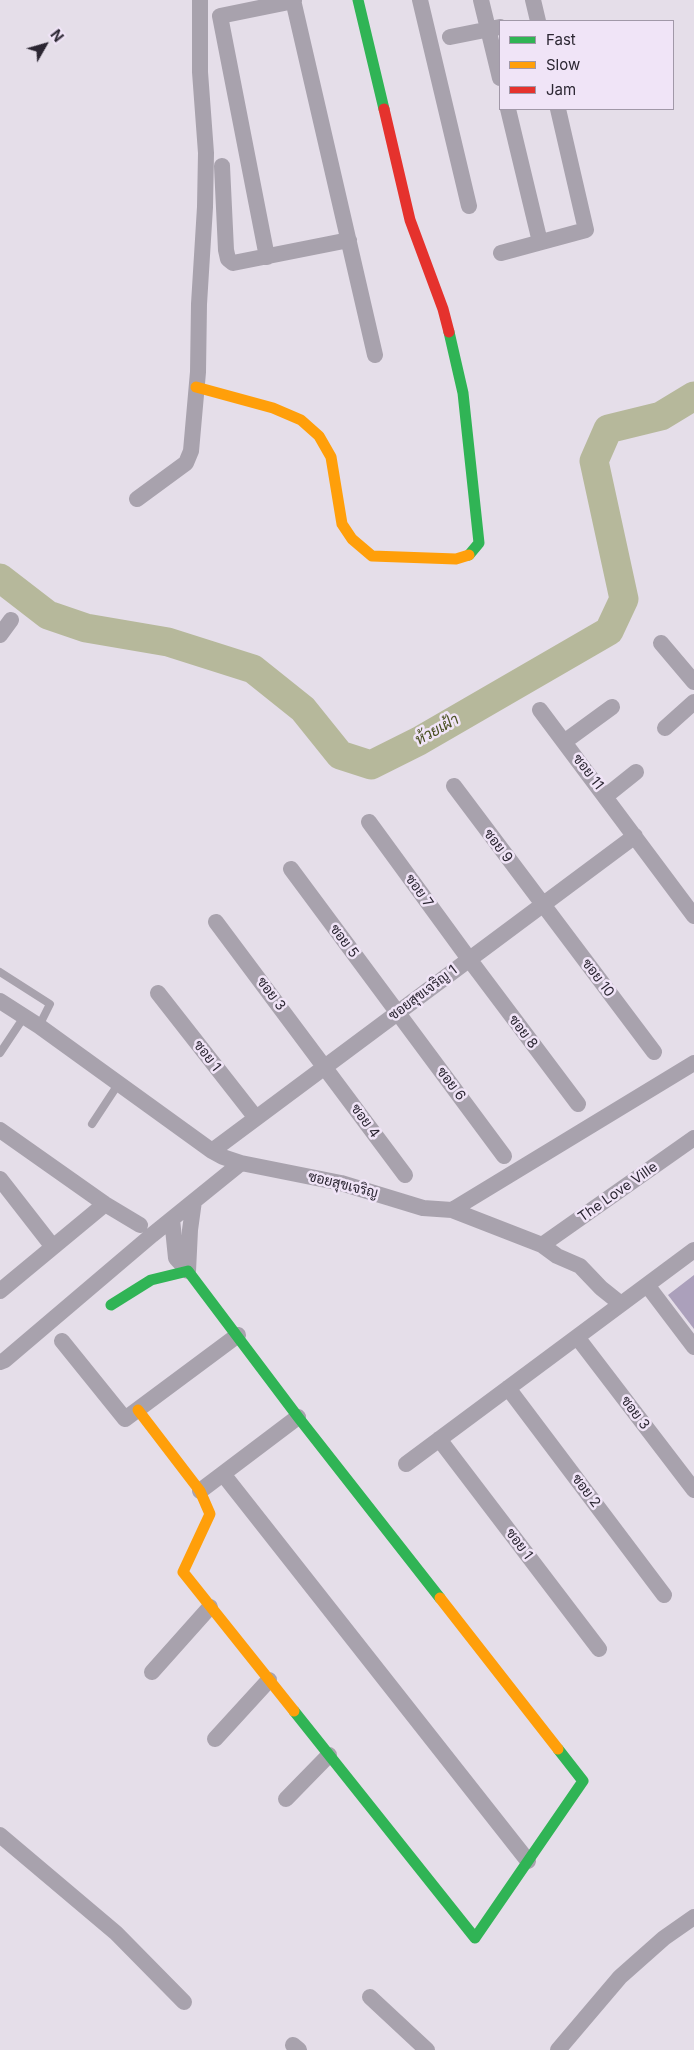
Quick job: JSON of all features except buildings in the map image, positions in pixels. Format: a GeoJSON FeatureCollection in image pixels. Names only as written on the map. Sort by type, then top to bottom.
{"type":"FeatureCollection","features":[{"type":"Feature","properties":{"kind":"street"},"geometry":{"type":"LineString","coordinates":[[136,499],[188,460],[191,451],[196,387],[198,304],[206,153],[200,72],[200,0]]}},
{"type":"Feature","properties":{"kind":"street"},"geometry":{"type":"LineString","coordinates":[[196,387],[273,408],[300,420],[319,436],[331,457],[342,524],[352,539],[372,556],[456,559],[471,555],[479,543],[463,393],[443,309],[410,220],[358,0]]}},
{"type":"Feature","properties":{"kind":"street"},"geometry":{"type":"LineString","coordinates":[[420,0],[469,206]]}},
{"type":"Feature","properties":{"kind":"street"},"geometry":{"type":"LineString","coordinates":[[481,0],[494,29],[499,70]]}},
{"type":"Feature","properties":{"kind":"street"},"geometry":{"type":"LineString","coordinates":[[533,0],[533,20]]}},
{"type":"Feature","properties":{"kind":"street"},"geometry":{"type":"LineString","coordinates":[[266,257],[220,16],[293,1],[375,355]]}},
{"type":"Feature","properties":{"kind":"street"},"geometry":{"type":"LineString","coordinates":[[450,37],[494,29]]}},
{"type":"Feature","properties":{"kind":"street"},"geometry":{"type":"LineString","coordinates":[[508,110],[540,242]]}},
{"type":"Feature","properties":{"kind":"street"},"geometry":{"type":"LineString","coordinates":[[501,253],[586,230],[558,110]]}},
{"type":"Feature","properties":{"kind":"street"},"geometry":{"type":"LineString","coordinates":[[222,166],[228,259],[234,264],[349,240]]}},
{"type":"Feature","properties":{"kind":"street"},"geometry":{"type":"LineString","coordinates":[[0,635],[11,620]]}},
{"type":"Feature","properties":{"kind":"street"},"geometry":{"type":"LineString","coordinates":[[661,643],[694,682]]}},
{"type":"Feature","properties":{"kind":"street"},"geometry":{"type":"LineString","coordinates":[[665,728],[694,702]]}},
{"type":"Feature","properties":{"kind":"street"},"geometry":{"type":"LineString","coordinates":[[564,742],[612,707]]}},
{"type":"Feature","properties":{"kind":"street","name":"ซอย 11"},"geometry":{"type":"LineString","coordinates":[[540,710],[634,836]]}},
{"type":"Feature","properties":{"kind":"street"},"geometry":{"type":"LineString","coordinates":[[606,796],[636,772]]}},
{"type":"Feature","properties":{"kind":"street","name":"ซอย 9"},"geometry":{"type":"LineString","coordinates":[[454,786],[542,905]]}},
{"type":"Feature","properties":{"kind":"street","name":"ซอย 7"},"geometry":{"type":"LineString","coordinates":[[369,822],[469,959]]}},
{"type":"Feature","properties":{"kind":"street"},"geometry":{"type":"LineString","coordinates":[[634,836],[694,916]]}},
{"type":"Feature","properties":{"kind":"street","name":"ซอยสุขเจริญ 1"},"geometry":{"type":"LineString","coordinates":[[212,1151],[634,836]]}},
{"type":"Feature","properties":{"kind":"street","name":"ซอย 5"},"geometry":{"type":"LineString","coordinates":[[291,869],[397,1012]]}},
{"type":"Feature","properties":{"kind":"street","name":"ซอย 10"},"geometry":{"type":"LineString","coordinates":[[542,905],[654,1052]]}},
{"type":"Feature","properties":{"kind":"street","name":"ซอย 3"},"geometry":{"type":"LineString","coordinates":[[216,922],[325,1066]]}},
{"type":"Feature","properties":{"kind":"street","name":"ซอย 8"},"geometry":{"type":"LineString","coordinates":[[469,959],[578,1104]]}},
{"type":"Feature","properties":{"kind":"street","name":"ซอย 1"},"geometry":{"type":"LineString","coordinates":[[158,993],[256,1118]]}},
{"type":"Feature","properties":{"kind":"street","name":"ซอยสุขเจริญ"},"geometry":{"type":"LineString","coordinates":[[0,1001],[39,1026],[212,1151],[241,1163],[341,1183],[424,1208],[452,1210],[542,1245],[557,1256],[580,1266],[601,1288],[621,1304]]}},
{"type":"Feature","properties":{"kind":"street","name":"ซอย 6"},"geometry":{"type":"LineString","coordinates":[[397,1012],[504,1156]]}},
{"type":"Feature","properties":{"kind":"street"},"geometry":{"type":"LineString","coordinates":[[452,1210],[694,1063]]}},
{"type":"Feature","properties":{"kind":"street","name":"ซอย 4"},"geometry":{"type":"LineString","coordinates":[[325,1066],[405,1175]]}},
{"type":"Feature","properties":{"kind":"street"},"geometry":{"type":"LineString","coordinates":[[0,1130],[104,1204],[140,1225]]}},
{"type":"Feature","properties":{"kind":"street","name":"The Love Ville"},"geometry":{"type":"LineString","coordinates":[[542,1245],[694,1138]]}},
{"type":"Feature","properties":{"kind":"street"},"geometry":{"type":"LineString","coordinates":[[0,1362],[5,1360],[241,1163]]}},
{"type":"Feature","properties":{"kind":"street"},"geometry":{"type":"LineString","coordinates":[[0,1179],[53,1247]]}},
{"type":"Feature","properties":{"kind":"street"},"geometry":{"type":"LineString","coordinates":[[188,1271],[190,1230],[194,1201]]}},
{"type":"Feature","properties":{"kind":"street"},"geometry":{"type":"LineString","coordinates":[[0,1290],[104,1204]]}},
{"type":"Feature","properties":{"kind":"street"},"geometry":{"type":"LineString","coordinates":[[138,1410],[200,1492],[210,1514],[183,1572],[475,1938],[583,1782],[298,1417],[238,1335],[176,1258],[172,1219]]}},
{"type":"Feature","properties":{"kind":"street"},"geometry":{"type":"LineString","coordinates":[[406,1464],[694,1250]]}},
{"type":"Feature","properties":{"kind":"street"},"geometry":{"type":"LineString","coordinates":[[111,1305],[151,1280],[188,1271]]}},
{"type":"Feature","properties":{"kind":"street"},"geometry":{"type":"LineString","coordinates":[[647,1285],[694,1347]]}},
{"type":"Feature","properties":{"kind":"street"},"geometry":{"type":"LineString","coordinates":[[62,1341],[125,1419],[238,1335]]}},
{"type":"Feature","properties":{"kind":"street","name":"ซอย 3"},"geometry":{"type":"LineString","coordinates":[[577,1337],[694,1490]]}},
{"type":"Feature","properties":{"kind":"street","name":"ซอย 2"},"geometry":{"type":"LineString","coordinates":[[508,1388],[664,1595]]}},
{"type":"Feature","properties":{"kind":"street"},"geometry":{"type":"LineString","coordinates":[[200,1492],[298,1417]]}},
{"type":"Feature","properties":{"kind":"street","name":"ซอย 1"},"geometry":{"type":"LineString","coordinates":[[439,1439],[599,1649]]}},
{"type":"Feature","properties":{"kind":"street"},"geometry":{"type":"LineString","coordinates":[[223,1474],[528,1861]]}},
{"type":"Feature","properties":{"kind":"street"},"geometry":{"type":"LineString","coordinates":[[152,1672],[210,1607]]}},
{"type":"Feature","properties":{"kind":"street"},"geometry":{"type":"LineString","coordinates":[[216,1739],[269,1680]]}},
{"type":"Feature","properties":{"kind":"street"},"geometry":{"type":"LineString","coordinates":[[286,1799],[329,1755]]}},
{"type":"Feature","properties":{"kind":"street"},"geometry":{"type":"LineString","coordinates":[[0,1835],[116,1933],[184,2002]]}},
{"type":"Feature","properties":{"kind":"street"},"geometry":{"type":"LineString","coordinates":[[558,2050],[620,1976],[664,1938],[694,1917]]}},
{"type":"Feature","properties":{"kind":"street"},"geometry":{"type":"LineString","coordinates":[[370,1998],[427,2050]]}},
{"type":"Feature","properties":{"kind":"lane"},"geometry":{"type":"LineString","coordinates":[[0,972],[50,1004],[39,1026]]}},
{"type":"Feature","properties":{"kind":"lane"},"geometry":{"type":"LineString","coordinates":[[0,1053],[24,1016]]}},
{"type":"Feature","properties":{"kind":"lane"},"geometry":{"type":"LineString","coordinates":[[92,1124],[119,1083]]}},
{"type":"Feature","properties":{"kind":"waterway","name":"ห้วยเฝ้า"},"geometry":{"type":"LineString","coordinates":[[0,578],[48,615],[86,628],[168,642],[253,669],[303,709],[340,755],[371,765],[419,741],[609,631],[624,599],[594,461],[608,429],[661,416],[694,396]]}},
{"type":"Feature","properties":{"kind":"traffic: fast"},"geometry":{"type":"LineString","coordinates":[[358,0],[384,109]]}},
{"type":"Feature","properties":{"kind":"traffic: fast"},"geometry":{"type":"LineString","coordinates":[[449,332],[463,393],[479,543],[469,555]]}},
{"type":"Feature","properties":{"kind":"traffic: fast"},"geometry":{"type":"LineString","coordinates":[[111,1305],[151,1280],[188,1271],[298,1417],[440,1598]]}},
{"type":"Feature","properties":{"kind":"traffic: fast"},"geometry":{"type":"LineString","coordinates":[[294,1711],[475,1938],[583,1781],[558,1749]]}},
{"type":"Feature","properties":{"kind":"traffic: slow"},"geometry":{"type":"LineString","coordinates":[[196,387],[273,408],[301,420],[319,436],[331,457],[342,524],[352,539],[372,556],[456,559],[469,555]]}},
{"type":"Feature","properties":{"kind":"traffic: slow"},"geometry":{"type":"LineString","coordinates":[[138,1410],[200,1491],[210,1514],[183,1572],[294,1711]]}},
{"type":"Feature","properties":{"kind":"traffic: slow"},"geometry":{"type":"LineString","coordinates":[[440,1598],[558,1749]]}},
{"type":"Feature","properties":{"kind":"traffic: jam"},"geometry":{"type":"LineString","coordinates":[[384,109],[410,220],[443,309],[449,332]]}}]}
